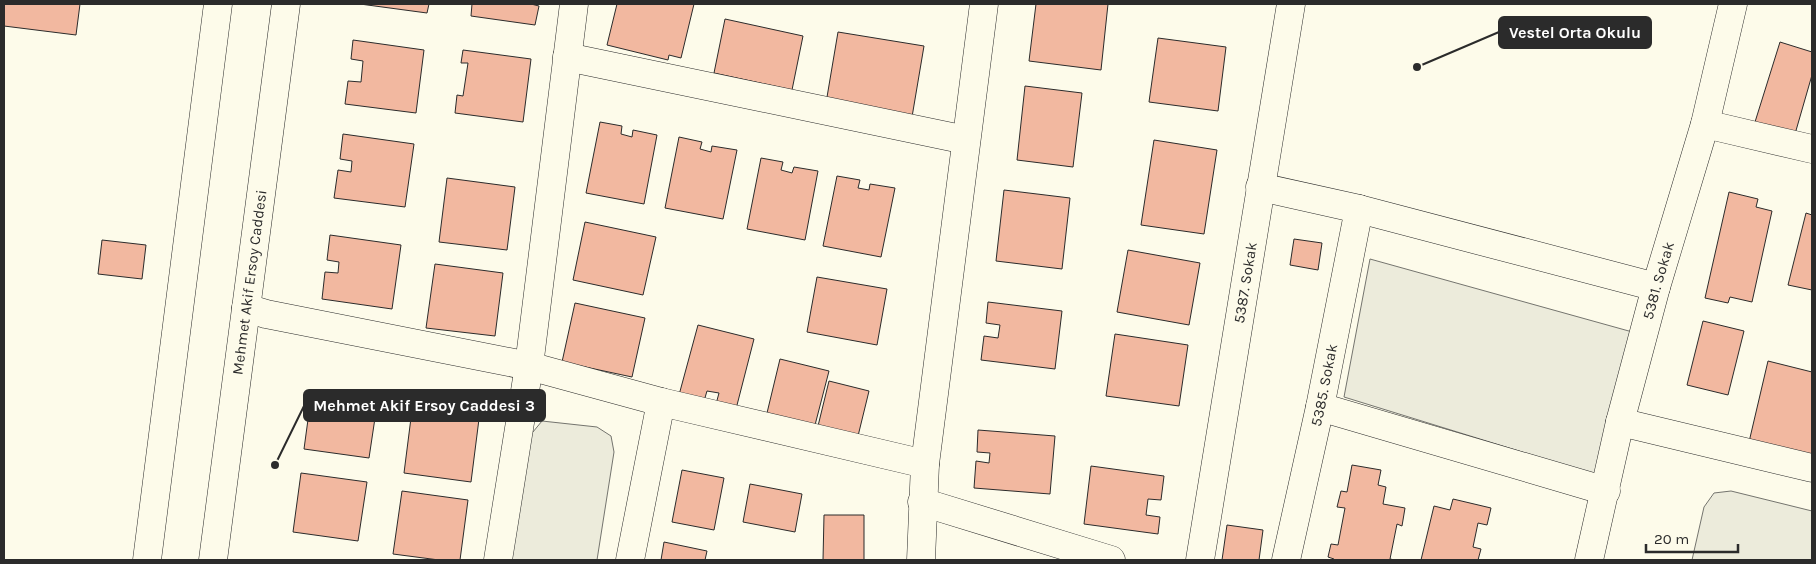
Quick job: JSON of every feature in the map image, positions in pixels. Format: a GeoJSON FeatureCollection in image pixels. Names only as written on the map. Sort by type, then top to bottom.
{"type":"FeatureCollection","features":[{"type":"Feature","properties":{"kind":"street"},"geometry":{"type":"LineString","coordinates":[[147,560],[218,4]]}},
{"type":"Feature","properties":{"kind":"street","name":"Mehmet Akif Ersoy Caddesi"},"geometry":{"type":"LineString","coordinates":[[213,560],[286,4]]}},
{"type":"Feature","properties":{"kind":"street"},"geometry":{"type":"LineString","coordinates":[[498,560],[530,366],[574,4]]}},
{"type":"Feature","properties":{"kind":"street"},"geometry":{"type":"LineString","coordinates":[[922,560],[922,502],[925,464],[984,4]]}},
{"type":"Feature","properties":{"kind":"street","name":"5387. Sokak"},"geometry":{"type":"LineString","coordinates":[[1200,560],[1291,4]]}},
{"type":"Feature","properties":{"kind":"street","name":"5381. Sokak"},"geometry":{"type":"LineString","coordinates":[[1589,560],[1620,422],[1656,287],[1705,124],[1733,4]]}},
{"type":"Feature","properties":{"kind":"street"},"geometry":{"type":"LineString","coordinates":[[567,57],[966,140]]}},
{"type":"Feature","properties":{"kind":"street"},"geometry":{"type":"LineString","coordinates":[[1705,124],[1812,149]]}},
{"type":"Feature","properties":{"kind":"street"},"geometry":{"type":"LineString","coordinates":[[1260,187],[1359,208],[1656,287]]}},
{"type":"Feature","properties":{"kind":"street","name":"5385. Sokak"},"geometry":{"type":"LineString","coordinates":[[1286,560],[1320,407],[1359,208]]}},
{"type":"Feature","properties":{"kind":"street"},"geometry":{"type":"LineString","coordinates":[[246,308],[266,314],[530,366],[660,402],[925,464]]}},
{"type":"Feature","properties":{"kind":"street"},"geometry":{"type":"LineString","coordinates":[[630,560],[660,402]]}},
{"type":"Feature","properties":{"kind":"street"},"geometry":{"type":"LineString","coordinates":[[1320,407],[1606,490]]}},
{"type":"Feature","properties":{"kind":"street"},"geometry":{"type":"LineString","coordinates":[[1620,422],[1812,468]]}},
{"type":"Feature","properties":{"kind":"street"},"geometry":{"type":"LineString","coordinates":[[922,502],[1111,560]]}},
{"type":"Feature","properties":{"kind":"shaded area"},"geometry":{"type":"Polygon","coordinates":[[[1370,259],[1636,333],[1603,477],[1344,397],[1370,259]]]}},
{"type":"Feature","properties":{"kind":"shaded area"},"geometry":{"type":"Polygon","coordinates":[[[542,421],[597,427],[611,436],[614,452],[597,560],[509,560],[528,438],[542,421]]]}},
{"type":"Feature","properties":{"kind":"shaded area"},"geometry":{"type":"Polygon","coordinates":[[[1731,491],[1812,511],[1812,560],[1692,560],[1704,507],[1714,493],[1731,491]]]}},
{"type":"Feature","properties":{"kind":"building"},"geometry":{"type":"Polygon","coordinates":[[[4,4],[80,4],[76,35],[4,26],[4,4]]]}},
{"type":"Feature","properties":{"kind":"building"},"geometry":{"type":"Polygon","coordinates":[[[360,4],[429,4],[427,13],[360,4]]]}},
{"type":"Feature","properties":{"kind":"building"},"geometry":{"type":"Polygon","coordinates":[[[472,4],[531,4],[539,6],[535,25],[471,16],[472,4]]]}},
{"type":"Feature","properties":{"kind":"building"},"geometry":{"type":"Polygon","coordinates":[[[617,4],[694,4],[681,58],[669,55],[668,60],[607,45],[617,4]]]}},
{"type":"Feature","properties":{"kind":"building"},"geometry":{"type":"Polygon","coordinates":[[[1036,4],[1108,4],[1101,70],[1029,61],[1036,4]]]}},
{"type":"Feature","properties":{"kind":"building"},"geometry":{"type":"Polygon","coordinates":[[[725,19],[803,36],[792,90],[714,73],[725,19]]]}},
{"type":"Feature","properties":{"kind":"building"},"geometry":{"type":"Polygon","coordinates":[[[838,32],[924,46],[912,117],[826,103],[838,32]]]}},
{"type":"Feature","properties":{"kind":"building"},"geometry":{"type":"Polygon","coordinates":[[[1158,38],[1226,47],[1218,111],[1149,102],[1158,38]]]}},
{"type":"Feature","properties":{"kind":"building"},"geometry":{"type":"Polygon","coordinates":[[[353,40],[424,50],[416,113],[345,104],[348,81],[361,82],[363,61],[351,59],[353,40]]]}},
{"type":"Feature","properties":{"kind":"building"},"geometry":{"type":"Polygon","coordinates":[[[1780,42],[1812,52],[1812,75],[1795,134],[1755,122],[1780,42]]]}},
{"type":"Feature","properties":{"kind":"building"},"geometry":{"type":"Polygon","coordinates":[[[463,50],[531,59],[523,122],[455,113],[457,95],[463,96],[468,63],[461,63],[463,50]]]}},
{"type":"Feature","properties":{"kind":"building"},"geometry":{"type":"Polygon","coordinates":[[[1025,86],[1082,93],[1073,167],[1017,160],[1025,86]]]}},
{"type":"Feature","properties":{"kind":"building"},"geometry":{"type":"Polygon","coordinates":[[[600,122],[622,126],[621,134],[632,137],[633,130],[657,135],[644,204],[586,193],[600,122]]]}},
{"type":"Feature","properties":{"kind":"building"},"geometry":{"type":"Polygon","coordinates":[[[343,134],[414,144],[405,207],[334,198],[338,170],[351,172],[352,161],[340,159],[343,134]]]}},
{"type":"Feature","properties":{"kind":"building"},"geometry":{"type":"Polygon","coordinates":[[[679,137],[702,142],[700,149],[711,152],[712,146],[737,150],[723,219],[665,208],[679,137]]]}},
{"type":"Feature","properties":{"kind":"building"},"geometry":{"type":"Polygon","coordinates":[[[1154,140],[1217,150],[1204,234],[1141,225],[1154,140]]]}},
{"type":"Feature","properties":{"kind":"building"},"geometry":{"type":"Polygon","coordinates":[[[761,158],[783,162],[781,170],[792,173],[794,167],[818,171],[805,240],[747,229],[761,158]]]}},
{"type":"Feature","properties":{"kind":"building"},"geometry":{"type":"Polygon","coordinates":[[[837,176],[860,180],[858,188],[869,190],[870,184],[895,188],[881,257],[823,246],[837,176]]]}},
{"type":"Feature","properties":{"kind":"building"},"geometry":{"type":"Polygon","coordinates":[[[447,178],[515,187],[507,250],[439,242],[447,178]]]}},
{"type":"Feature","properties":{"kind":"building"},"geometry":{"type":"Polygon","coordinates":[[[1004,190],[1070,198],[1062,269],[996,261],[1004,190]]]}},
{"type":"Feature","properties":{"kind":"building"},"geometry":{"type":"Polygon","coordinates":[[[1729,192],[1758,199],[1756,207],[1772,211],[1752,302],[1730,297],[1728,303],[1705,298],[1729,192]]]}},
{"type":"Feature","properties":{"kind":"building"},"geometry":{"type":"Polygon","coordinates":[[[1806,213],[1812,215],[1812,290],[1788,285],[1806,213]]]}},
{"type":"Feature","properties":{"kind":"building"},"geometry":{"type":"Polygon","coordinates":[[[585,222],[656,237],[643,295],[573,280],[585,222]]]}},
{"type":"Feature","properties":{"kind":"building"},"geometry":{"type":"Polygon","coordinates":[[[330,235],[401,245],[392,309],[322,299],[325,272],[338,273],[339,262],[327,260],[330,235]]]}},
{"type":"Feature","properties":{"kind":"building"},"geometry":{"type":"Polygon","coordinates":[[[1294,239],[1322,243],[1318,270],[1290,265],[1294,239]]]}},
{"type":"Feature","properties":{"kind":"building"},"geometry":{"type":"Polygon","coordinates":[[[102,240],[146,245],[142,279],[98,274],[102,240]]]}},
{"type":"Feature","properties":{"kind":"building"},"geometry":{"type":"Polygon","coordinates":[[[1128,250],[1200,263],[1189,325],[1117,312],[1128,250]]]}},
{"type":"Feature","properties":{"kind":"building"},"geometry":{"type":"Polygon","coordinates":[[[435,264],[503,273],[495,336],[426,328],[435,264]]]}},
{"type":"Feature","properties":{"kind":"building"},"geometry":{"type":"Polygon","coordinates":[[[817,277],[887,289],[877,345],[807,332],[817,277]]]}},
{"type":"Feature","properties":{"kind":"building"},"geometry":{"type":"Polygon","coordinates":[[[988,302],[1062,311],[1055,369],[981,360],[984,336],[998,338],[1000,325],[986,323],[988,302]]]}},
{"type":"Feature","properties":{"kind":"building"},"geometry":{"type":"Polygon","coordinates":[[[575,303],[645,318],[632,377],[562,362],[575,303]]]}},
{"type":"Feature","properties":{"kind":"building"},"geometry":{"type":"Polygon","coordinates":[[[1703,321],[1744,331],[1728,395],[1687,385],[1703,321]]]}},
{"type":"Feature","properties":{"kind":"building"},"geometry":{"type":"Polygon","coordinates":[[[698,325],[754,339],[736,409],[716,404],[719,393],[707,391],[704,401],[679,395],[698,325]]]}},
{"type":"Feature","properties":{"kind":"building"},"geometry":{"type":"Polygon","coordinates":[[[1115,334],[1188,345],[1179,406],[1106,396],[1115,334]]]}},
{"type":"Feature","properties":{"kind":"building"},"geometry":{"type":"Polygon","coordinates":[[[780,359],[829,371],[815,425],[767,413],[780,359]]]}},
{"type":"Feature","properties":{"kind":"building"},"geometry":{"type":"Polygon","coordinates":[[[1768,361],[1812,372],[1812,456],[1749,442],[1768,361]]]}},
{"type":"Feature","properties":{"kind":"building"},"geometry":{"type":"Polygon","coordinates":[[[829,381],[869,391],[858,436],[818,426],[829,381]]]}},
{"type":"Feature","properties":{"kind":"building"},"geometry":{"type":"Polygon","coordinates":[[[312,390],[378,398],[369,458],[304,449],[312,390]]]}},
{"type":"Feature","properties":{"kind":"building"},"geometry":{"type":"Polygon","coordinates":[[[412,410],[479,419],[471,482],[404,473],[412,410]]]}},
{"type":"Feature","properties":{"kind":"building"},"geometry":{"type":"Polygon","coordinates":[[[978,430],[1055,436],[1050,494],[974,488],[976,461],[989,463],[990,453],[977,452],[978,430]]]}},
{"type":"Feature","properties":{"kind":"building"},"geometry":{"type":"Polygon","coordinates":[[[1352,465],[1381,470],[1378,485],[1386,487],[1383,504],[1405,508],[1402,526],[1397,524],[1390,559],[1395,560],[1334,560],[1328,557],[1331,544],[1338,545],[1345,508],[1337,507],[1341,491],[1347,492],[1352,465]]]}},
{"type":"Feature","properties":{"kind":"building"},"geometry":{"type":"Polygon","coordinates":[[[1091,466],[1164,476],[1161,500],[1148,499],[1146,515],[1160,517],[1158,534],[1084,524],[1091,466]]]}},
{"type":"Feature","properties":{"kind":"building"},"geometry":{"type":"Polygon","coordinates":[[[682,470],[724,478],[714,530],[672,522],[682,470]]]}},
{"type":"Feature","properties":{"kind":"building"},"geometry":{"type":"Polygon","coordinates":[[[301,473],[367,482],[358,541],[293,532],[301,473]]]}},
{"type":"Feature","properties":{"kind":"building"},"geometry":{"type":"Polygon","coordinates":[[[750,484],[802,494],[795,532],[743,522],[750,484]]]}},
{"type":"Feature","properties":{"kind":"building"},"geometry":{"type":"Polygon","coordinates":[[[402,491],[468,500],[460,560],[439,560],[393,554],[402,491]]]}},
{"type":"Feature","properties":{"kind":"building"},"geometry":{"type":"Polygon","coordinates":[[[1453,499],[1491,508],[1487,525],[1478,523],[1473,547],[1481,549],[1478,560],[1421,560],[1434,506],[1450,510],[1453,499]]]}},
{"type":"Feature","properties":{"kind":"building"},"geometry":{"type":"Polygon","coordinates":[[[824,515],[864,515],[864,560],[823,560],[824,515]]]}},
{"type":"Feature","properties":{"kind":"building"},"geometry":{"type":"Polygon","coordinates":[[[1227,525],[1263,530],[1259,560],[1222,560],[1227,525]]]}},
{"type":"Feature","properties":{"kind":"building"},"geometry":{"type":"Polygon","coordinates":[[[664,542],[707,551],[705,560],[661,560],[664,542]]]}},
{"type":"Feature","properties":{"kind":"place","name":"Vestel Orta Okulu"},"geometry":{"type":"Point","coordinates":[1417,67]}},
{"type":"Feature","properties":{"kind":"place","name":"Mehmet Akif Ersoy Caddesi 3"},"geometry":{"type":"Point","coordinates":[275,465]}}]}
